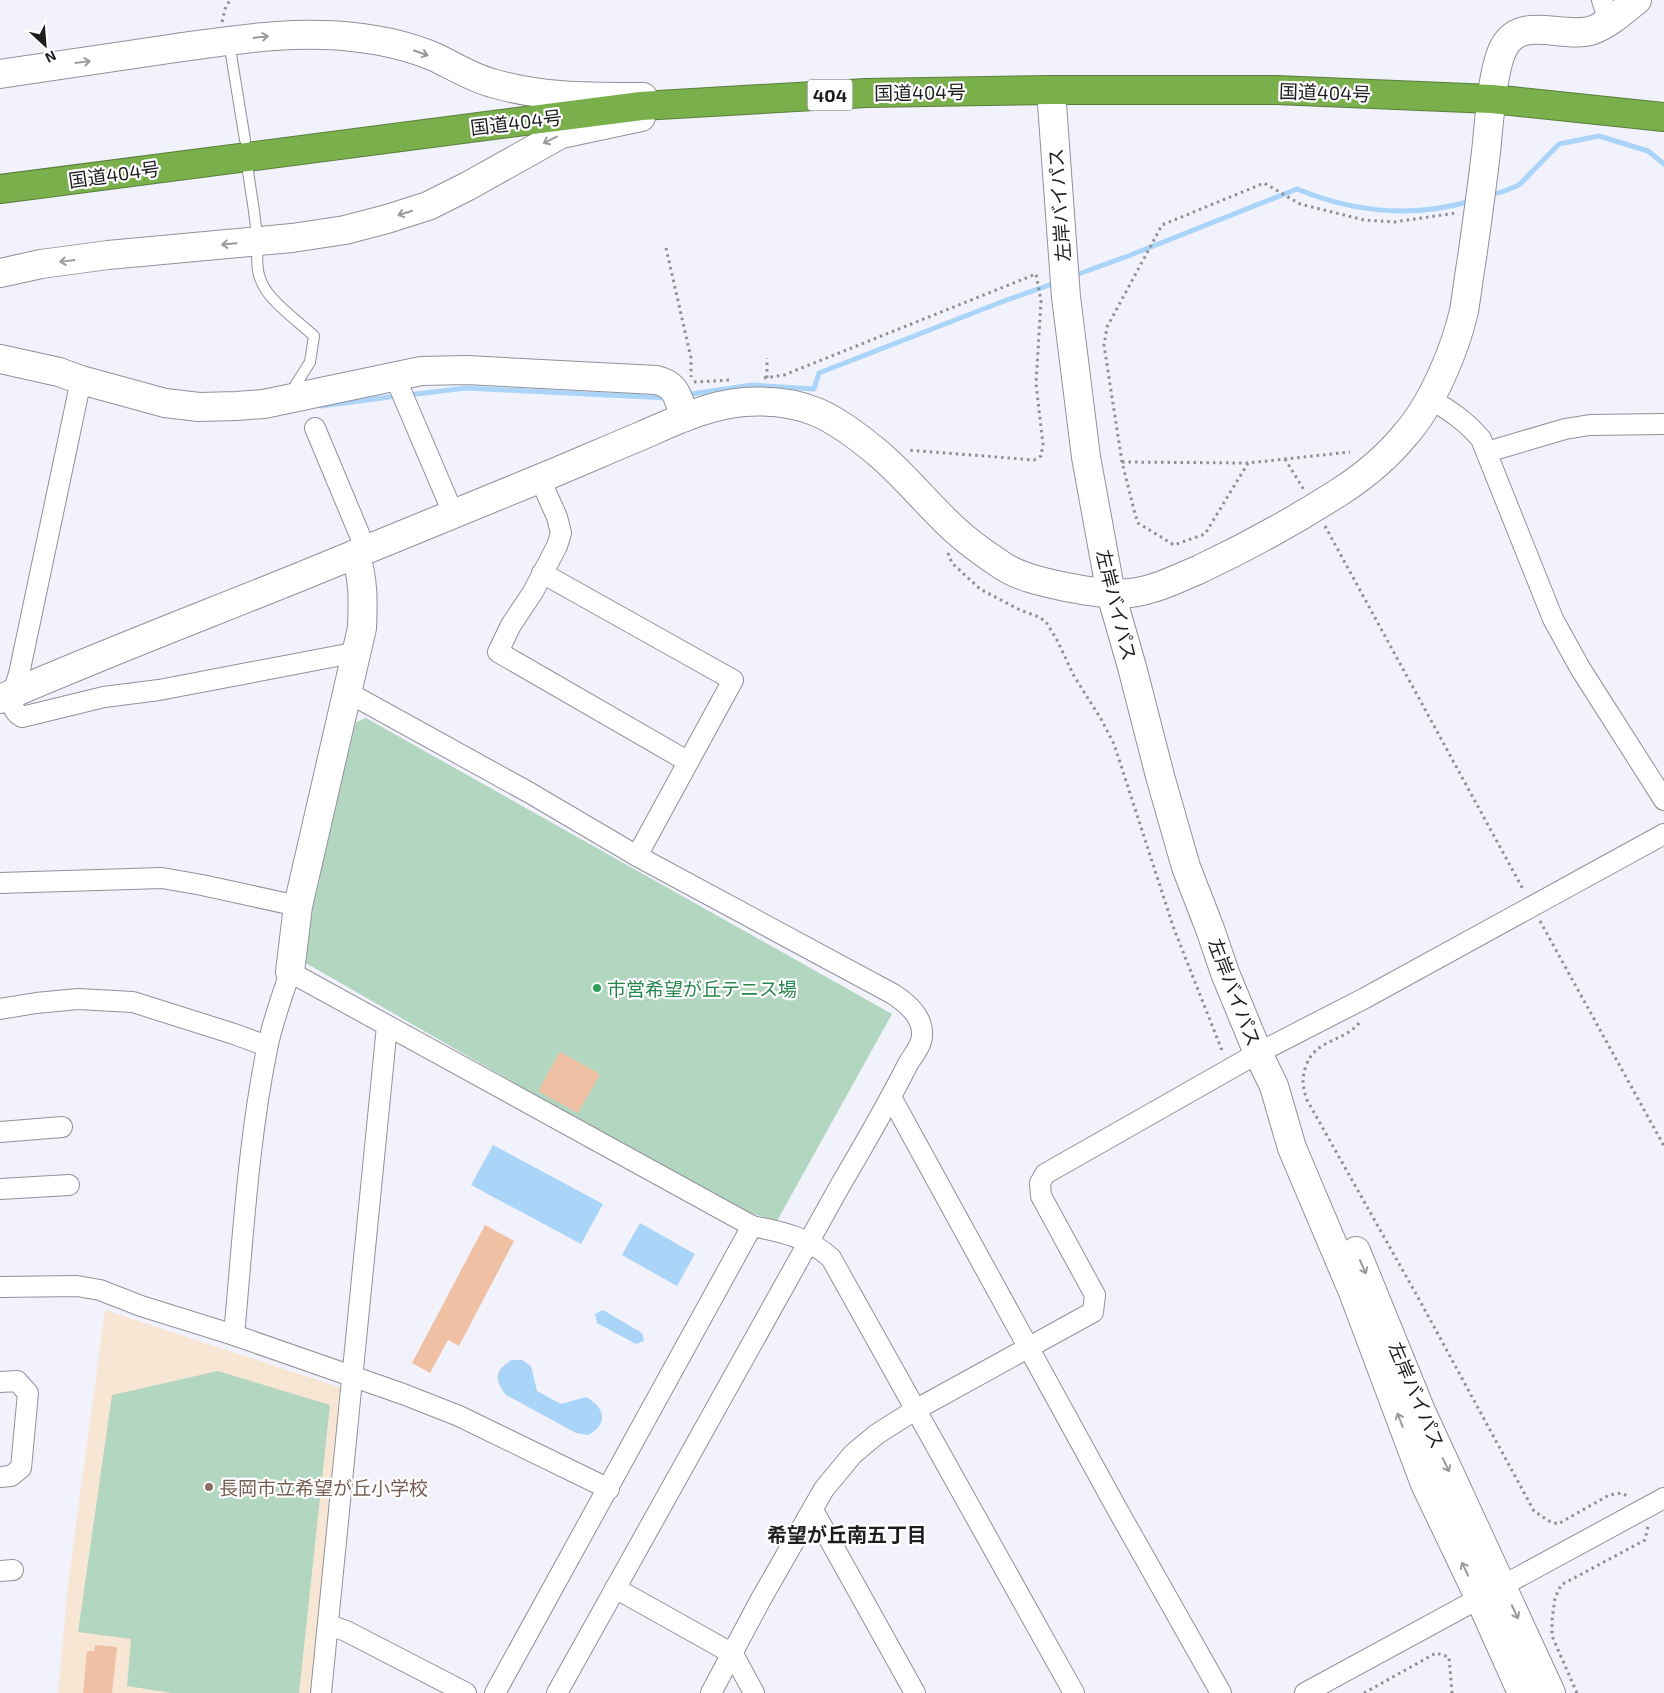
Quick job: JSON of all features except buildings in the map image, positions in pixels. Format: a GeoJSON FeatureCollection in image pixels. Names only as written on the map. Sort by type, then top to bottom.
{"type":"FeatureCollection","features":[{"type":"Feature","properties":{"kind":"highway","name":"国道404号"},"geometry":{"type":"LineString","coordinates":[[0,189],[641,106],[866,93],[1050,90],[1276,90],[1492,99],[1664,117]]}},
{"type":"Feature","properties":{"kind":"street"},"geometry":{"type":"LineString","coordinates":[[6,697],[540,479],[685,416],[727,404],[765,401],[805,407],[820,412],[840,423],[888,462],[955,529],[1001,566],[1025,577],[1049,584],[1111,594],[1142,591],[1169,583],[1237,551],[1343,490],[1376,465],[1408,432],[1444,372],[1464,311],[1479,210],[1492,99],[1502,50],[1514,35],[1524,30],[1536,28],[1580,33],[1596,29],[1605,11],[1637,0]]}},
{"type":"Feature","properties":{"kind":"street"},"geometry":{"type":"LineString","coordinates":[[0,74],[229,41],[279,35],[325,34],[385,42],[436,58],[490,83],[523,92],[552,96],[769,98]]}},
{"type":"Feature","properties":{"kind":"street","name":"左岸バイパス"},"geometry":{"type":"LineString","coordinates":[[1050,90],[1067,306],[1086,457],[1111,594],[1186,867],[1210,929],[1224,973],[1258,1053],[1278,1098],[1316,1167],[1347,1233],[1373,1291],[1421,1410],[1551,1693]]}},
{"type":"Feature","properties":{"kind":"street"},"geometry":{"type":"LineString","coordinates":[[0,273],[42,264],[108,255],[292,238],[345,230],[428,206],[561,134],[636,118],[769,98]]}},
{"type":"Feature","properties":{"kind":"street"},"geometry":{"type":"LineString","coordinates":[[0,359],[59,372],[81,380],[165,403],[198,407],[264,404],[421,371],[467,370],[656,380],[666,382],[674,389],[685,416]]}},
{"type":"Feature","properties":{"kind":"street"},"geometry":{"type":"LineString","coordinates":[[395,377],[453,513]]}},
{"type":"Feature","properties":{"kind":"street"},"geometry":{"type":"LineString","coordinates":[[6,697],[19,674],[81,380]]}},
{"type":"Feature","properties":{"kind":"street"},"geometry":{"type":"LineString","coordinates":[[1430,398],[1457,415],[1481,439],[1553,619],[1580,668],[1664,800]]}},
{"type":"Feature","properties":{"kind":"street"},"geometry":{"type":"LineString","coordinates":[[1487,452],[1565,429],[1590,425],[1664,424]]}},
{"type":"Feature","properties":{"kind":"street"},"geometry":{"type":"LineString","coordinates":[[234,1335],[248,1181],[256,1112],[267,1046],[290,972],[298,906],[362,628],[363,590],[360,552],[315,428]]}},
{"type":"Feature","properties":{"kind":"street"},"geometry":{"type":"LineString","coordinates":[[540,479],[562,533],[533,592],[511,625],[498,652],[687,761]]}},
{"type":"Feature","properties":{"kind":"street"},"geometry":{"type":"LineString","coordinates":[[542,573],[732,680],[637,856]]}},
{"type":"Feature","properties":{"kind":"street"},"geometry":{"type":"LineString","coordinates":[[6,697],[13,705],[17,714],[22,717],[104,697],[159,690],[358,652]]}},
{"type":"Feature","properties":{"kind":"street"},"geometry":{"type":"LineString","coordinates":[[347,692],[530,793],[637,856],[904,1000],[919,1021],[922,1035],[919,1046],[891,1097],[808,1242],[557,1693]]}},
{"type":"Feature","properties":{"kind":"street"},"geometry":{"type":"LineString","coordinates":[[710,1693],[824,1489],[853,1454],[877,1434],[915,1410],[1092,1312],[1094,1296],[1040,1196],[1040,1183],[1045,1174],[1258,1053],[1364,998],[1664,834]]}},
{"type":"Feature","properties":{"kind":"street"},"geometry":{"type":"LineString","coordinates":[[0,883],[162,878],[298,906]]}},
{"type":"Feature","properties":{"kind":"street"},"geometry":{"type":"LineString","coordinates":[[290,972],[752,1226],[780,1231],[808,1242],[819,1247],[831,1258],[1074,1693]]}},
{"type":"Feature","properties":{"kind":"street"},"geometry":{"type":"LineString","coordinates":[[0,1009],[36,1003],[78,1000],[133,1002],[267,1046]]}},
{"type":"Feature","properties":{"kind":"street"},"geometry":{"type":"LineString","coordinates":[[321,1693],[387,1026]]}},
{"type":"Feature","properties":{"kind":"street"},"geometry":{"type":"LineString","coordinates":[[891,1097],[1116,1507],[1221,1693]]}},
{"type":"Feature","properties":{"kind":"street","name":"左岸バイパス"},"geometry":{"type":"LineString","coordinates":[[1278,1098],[1292,1148],[1353,1292],[1425,1484],[1522,1693]]}},
{"type":"Feature","properties":{"kind":"street"},"geometry":{"type":"LineString","coordinates":[[0,1132],[62,1128]]}},
{"type":"Feature","properties":{"kind":"street"},"geometry":{"type":"LineString","coordinates":[[0,1189],[69,1185]]}},
{"type":"Feature","properties":{"kind":"street"},"geometry":{"type":"LineString","coordinates":[[495,1693],[609,1489],[752,1226]]}},
{"type":"Feature","properties":{"kind":"street"},"geometry":{"type":"LineString","coordinates":[[0,1287],[77,1286],[100,1290],[141,1306],[234,1335],[403,1394],[459,1416],[609,1489]]}},
{"type":"Feature","properties":{"kind":"street"},"geometry":{"type":"LineString","coordinates":[[0,1382],[17,1381],[28,1393],[21,1468],[10,1476],[0,1477]]}},
{"type":"Feature","properties":{"kind":"street"},"geometry":{"type":"LineString","coordinates":[[1305,1693],[1479,1597],[1654,1509]]}},
{"type":"Feature","properties":{"kind":"street"},"geometry":{"type":"LineString","coordinates":[[812,1510],[915,1693]]}},
{"type":"Feature","properties":{"kind":"street"},"geometry":{"type":"LineString","coordinates":[[615,1588],[733,1654],[754,1693]]}},
{"type":"Feature","properties":{"kind":"street"},"geometry":{"type":"LineString","coordinates":[[329,1625],[346,1631],[466,1693]]}},
{"type":"Feature","properties":{"kind":"lane"},"geometry":{"type":"LineString","coordinates":[[229,41],[245,140]]}},
{"type":"Feature","properties":{"kind":"lane"},"geometry":{"type":"LineString","coordinates":[[248,171],[257,241],[256,261],[260,278],[268,292],[314,336],[310,362],[287,399]]}},
{"type":"Feature","properties":{"kind":"path"},"geometry":{"type":"LineString","coordinates":[[1248,463],[1205,534],[1174,545],[1138,523],[1122,462],[1104,346],[1107,327],[1162,225],[1264,184],[1300,204],[1364,220],[1394,222],[1479,210]]}},
{"type":"Feature","properties":{"kind":"path"},"geometry":{"type":"LineString","coordinates":[[666,248],[691,358],[691,382],[738,380]]}},
{"type":"Feature","properties":{"kind":"path"},"geometry":{"type":"LineString","coordinates":[[758,378],[784,375],[1036,274],[1042,301],[1036,384],[1043,444],[1040,456],[1034,460],[907,450],[888,462]]}},
{"type":"Feature","properties":{"kind":"path"},"geometry":{"type":"LineString","coordinates":[[1122,462],[1248,463],[1350,452]]}},
{"type":"Feature","properties":{"kind":"path"},"geometry":{"type":"LineString","coordinates":[[1285,459],[1315,507],[1664,1146]]}},
{"type":"Feature","properties":{"kind":"path"},"geometry":{"type":"LineString","coordinates":[[955,529],[948,555],[952,563],[980,590],[1046,622],[1074,676],[1114,744],[1174,929],[1223,1055]]}},
{"type":"Feature","properties":{"kind":"path"},"geometry":{"type":"LineString","coordinates":[[1364,998],[1360,1021],[1354,1030],[1314,1051],[1308,1059],[1302,1085],[1307,1100],[1420,1301],[1534,1512],[1558,1524],[1609,1495],[1622,1493],[1654,1509],[1645,1540],[1561,1585],[1555,1598],[1552,1636],[1577,1693]]}},
{"type":"Feature","properties":{"kind":"path"},"geometry":{"type":"LineString","coordinates":[[1364,1693],[1436,1653],[1449,1657],[1452,1693]]}},
{"type":"Feature","properties":{"kind":"shaded area","name":"長岡市立希望が丘小学校"},"geometry":{"type":"Polygon","coordinates":[[[105,1310],[348,1390],[315,1693],[58,1693],[68,1584],[105,1310]]]}},
{"type":"Feature","properties":{"kind":"green space","name":"市営希望が丘テニス場"},"geometry":{"type":"Polygon","coordinates":[[[366,718],[892,1014],[777,1221],[730,1207],[304,962],[297,950],[356,722],[366,718]]]}},
{"type":"Feature","properties":{"kind":"green space","name":"長岡市立希望が丘小学校"},"geometry":{"type":"Polygon","coordinates":[[[218,1371],[330,1405],[299,1693],[172,1693],[127,1686],[131,1639],[78,1632],[112,1395],[218,1371]]]}},
{"type":"Feature","properties":{"kind":"water"},"geometry":{"type":"Polygon","coordinates":[[[493,1145],[603,1204],[581,1244],[471,1185],[493,1145]]]}},
{"type":"Feature","properties":{"kind":"water"},"geometry":{"type":"Polygon","coordinates":[[[640,1223],[695,1254],[677,1286],[622,1255],[640,1223]]]}},
{"type":"Feature","properties":{"kind":"water"},"geometry":{"type":"Polygon","coordinates":[[[603,1310],[642,1333],[644,1341],[636,1344],[597,1323],[595,1314],[603,1310]]]}},
{"type":"Feature","properties":{"kind":"water"},"geometry":{"type":"Polygon","coordinates":[[[512,1360],[522,1360],[531,1366],[537,1391],[561,1404],[586,1397],[592,1401],[601,1411],[602,1416],[602,1421],[595,1431],[588,1435],[576,1433],[506,1395],[499,1385],[498,1376],[502,1368],[512,1360]]]}},
{"type":"Feature","properties":{"kind":"waterway"},"geometry":{"type":"LineString","coordinates":[[1489,196],[1519,185],[1559,144],[1599,136],[1648,151],[1664,164]]}},
{"type":"Feature","properties":{"kind":"waterway"},"geometry":{"type":"LineString","coordinates":[[1073,276],[1297,189],[1340,203],[1383,210],[1427,210],[1471,201]]}},
{"type":"Feature","properties":{"kind":"waterway"},"geometry":{"type":"LineString","coordinates":[[685,395],[752,385],[814,389],[819,373],[1058,282]]}},
{"type":"Feature","properties":{"kind":"waterway"},"geometry":{"type":"LineString","coordinates":[[408,395],[466,388],[667,398]]}},
{"type":"Feature","properties":{"kind":"waterway"},"geometry":{"type":"LineString","coordinates":[[321,406],[397,396]]}},
{"type":"Feature","properties":{"kind":"place","name":"市営希望が丘テニス場"},"geometry":{"type":"Point","coordinates":[597,988]}},
{"type":"Feature","properties":{"kind":"place","name":"長岡市立希望が丘小学校"},"geometry":{"type":"Point","coordinates":[209,1487]}},
{"type":"Feature","properties":{"kind":"district","name":"希望が丘南五丁目"},"geometry":{"type":"Point","coordinates":[847,1534]}}]}
